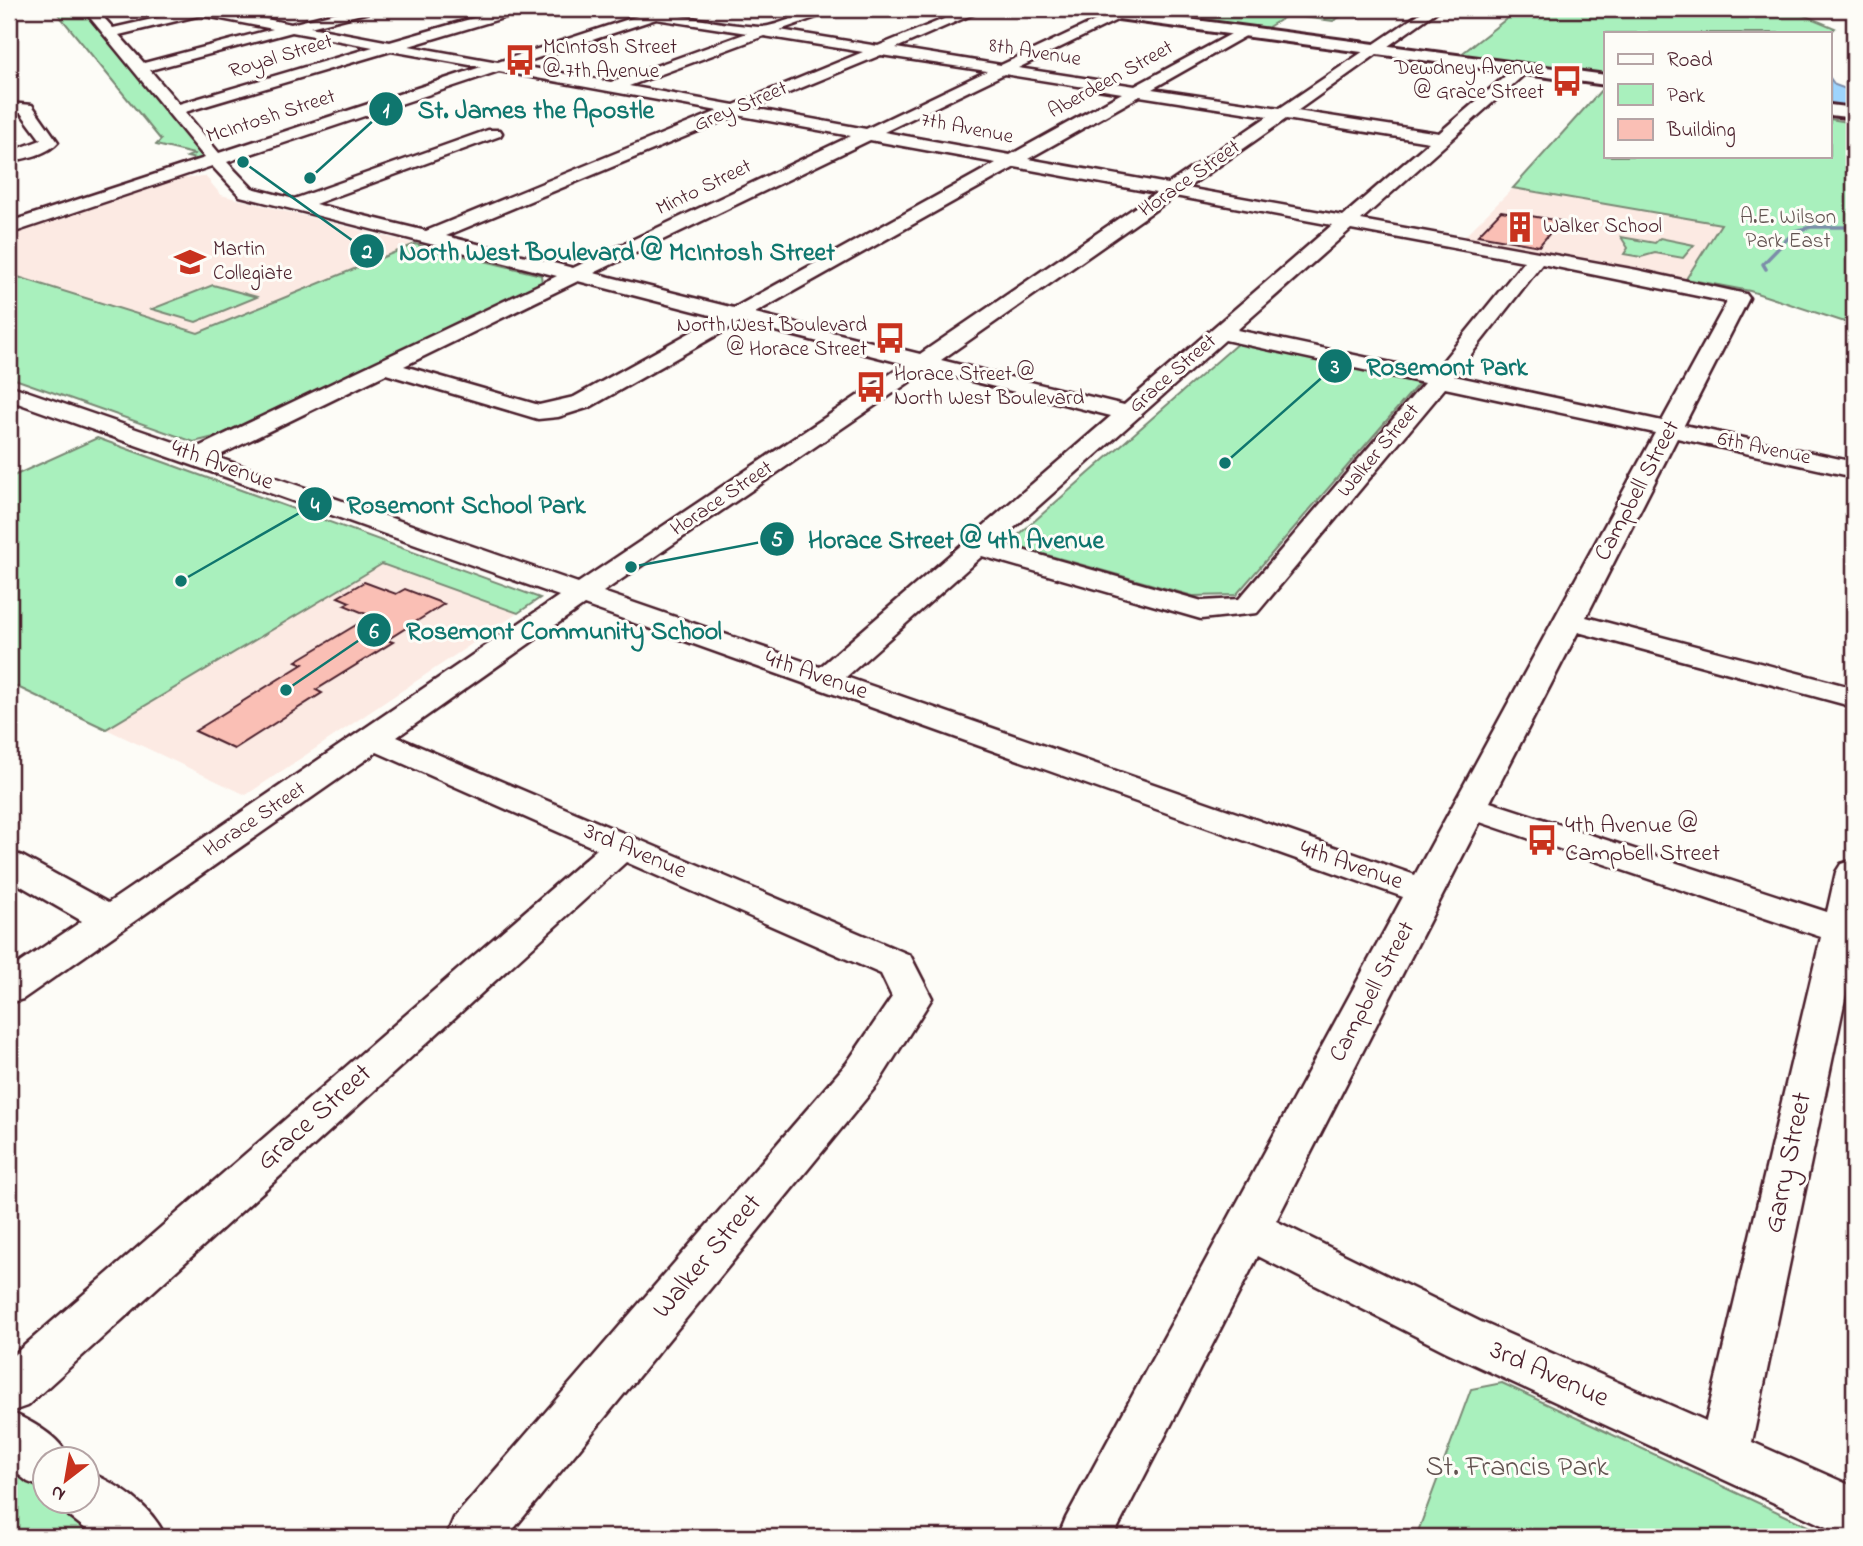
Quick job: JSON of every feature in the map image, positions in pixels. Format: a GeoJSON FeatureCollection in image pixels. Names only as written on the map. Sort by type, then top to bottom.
{"type":"FeatureCollection","features":[{"type":"Feature","properties":{"kind":"main road"},"geometry":{"type":"LineString","coordinates":[[1081,9],[1604,81]]}},
{"type":"Feature","properties":{"kind":"main road"},"geometry":{"type":"LineString","coordinates":[[1832,110],[1854,113]]}},
{"type":"Feature","properties":{"kind":"main road"},"geometry":{"type":"LineString","coordinates":[[1832,116],[1854,119]]}},
{"type":"Feature","properties":{"kind":"street"},"geometry":{"type":"LineString","coordinates":[[89,9],[145,67],[222,157],[256,182],[301,203],[494,133]]}},
{"type":"Feature","properties":{"kind":"street"},"geometry":{"type":"LineString","coordinates":[[98,9],[114,33]]}},
{"type":"Feature","properties":{"kind":"street"},"geometry":{"type":"LineString","coordinates":[[145,67],[365,9]]}},
{"type":"Feature","properties":{"kind":"street","name":"Royal Street"},"geometry":{"type":"LineString","coordinates":[[181,109],[518,9]]}},
{"type":"Feature","properties":{"kind":"street","name":"8th Avenue"},"geometry":{"type":"LineString","coordinates":[[618,9],[1444,139]]}},
{"type":"Feature","properties":{"kind":"street","name":"McIntosh Street"},"geometry":{"type":"LineString","coordinates":[[9,228],[672,9]]}},
{"type":"Feature","properties":{"kind":"street"},"geometry":{"type":"LineString","coordinates":[[612,87],[826,9]]}},
{"type":"Feature","properties":{"kind":"street","name":"Grey Street"},"geometry":{"type":"LineString","coordinates":[[433,235],[979,9]]}},
{"type":"Feature","properties":{"kind":"street","name":"Horace Street"},"geometry":{"type":"LineString","coordinates":[[9,989],[1434,9]]}},
{"type":"Feature","properties":{"kind":"street"},"geometry":{"type":"LineString","coordinates":[[114,33],[199,10]]}},
{"type":"Feature","properties":{"kind":"street","name":"7th Avenue"},"geometry":{"type":"LineString","coordinates":[[199,10],[1538,257],[1739,298]]}},
{"type":"Feature","properties":{"kind":"street","name":"Minto Street"},"geometry":{"type":"LineString","coordinates":[[196,457],[1118,14]]}},
{"type":"Feature","properties":{"kind":"street","name":"Aberdeen Street"},"geometry":{"type":"LineString","coordinates":[[385,367],[538,412],[558,410],[582,402],[1244,31]]}},
{"type":"Feature","properties":{"kind":"street","name":"Grace Street"},"geometry":{"type":"LineString","coordinates":[[825,679],[1522,69]]}},
{"type":"Feature","properties":{"kind":"street"},"geometry":{"type":"LineString","coordinates":[[9,108],[26,108],[50,142],[37,149],[9,157]]}},
{"type":"Feature","properties":{"kind":"street"},"geometry":{"type":"LineString","coordinates":[[222,157],[230,177],[246,192],[433,235],[1133,409]]}},
{"type":"Feature","properties":{"kind":"street","name":"McIntosh Street"},"geometry":{"type":"LineString","coordinates":[[164,176],[214,172],[230,177]]}},
{"type":"Feature","properties":{"kind":"street","name":"Walker Street"},"geometry":{"type":"LineString","coordinates":[[979,546],[1201,610],[1247,607],[1439,380],[1538,257]]}},
{"type":"Feature","properties":{"kind":"street","name":"Campbell Street"},"geometry":{"type":"LineString","coordinates":[[1085,1537],[1739,298]]}},
{"type":"Feature","properties":{"kind":"street","name":"6th Avenue"},"geometry":{"type":"LineString","coordinates":[[1221,333],[1854,469]]}},
{"type":"Feature","properties":{"kind":"street","name":"4th Avenue"},"geometry":{"type":"LineString","coordinates":[[9,392],[1425,892]]}},
{"type":"Feature","properties":{"kind":"street"},"geometry":{"type":"LineString","coordinates":[[9,412],[35,401]]}},
{"type":"Feature","properties":{"kind":"street"},"geometry":{"type":"LineString","coordinates":[[1569,621],[1854,698]]}},
{"type":"Feature","properties":{"kind":"street","name":"3rd Avenue"},"geometry":{"type":"LineString","coordinates":[[374,739],[896,965]]}},
{"type":"Feature","properties":{"kind":"street"},"geometry":{"type":"LineString","coordinates":[[1469,807],[1847,932]]}},
{"type":"Feature","properties":{"kind":"street","name":"Grace Street"},"geometry":{"type":"LineString","coordinates":[[9,1390],[622,846]]}},
{"type":"Feature","properties":{"kind":"street"},"geometry":{"type":"LineString","coordinates":[[9,864],[109,920]]}},
{"type":"Feature","properties":{"kind":"street","name":"Garry Street"},"geometry":{"type":"LineString","coordinates":[[1724,1455],[1847,932],[1854,872]]}},
{"type":"Feature","properties":{"kind":"street","name":"Walker Street"},"geometry":{"type":"LineString","coordinates":[[473,1537],[862,1074],[912,998],[896,965]]}},
{"type":"Feature","properties":{"kind":"street","name":"3rd Avenue"},"geometry":{"type":"LineString","coordinates":[[1248,1228],[1464,1337],[1854,1513]]}},
{"type":"Feature","properties":{"kind":"street"},"geometry":{"type":"LineString","coordinates":[[9,1436],[32,1454]]}},
{"type":"Feature","properties":{"kind":"street"},"geometry":{"type":"LineString","coordinates":[[102,1509],[138,1537]]}},
{"type":"Feature","properties":{"kind":"shaded area","name":"Martin Collegiate"},"geometry":{"type":"Polygon","coordinates":[[[205,176],[221,195],[415,244],[198,334],[16,276],[9,279],[9,233],[173,179],[205,176]]]}},
{"type":"Feature","properties":{"kind":"shaded area"},"geometry":{"type":"Polygon","coordinates":[[[1513,188],[1722,224],[1686,279],[1464,237],[1513,188]]]}},
{"type":"Feature","properties":{"kind":"shaded area"},"geometry":{"type":"Polygon","coordinates":[[[382,564],[518,613],[246,795],[106,729],[382,564]]]}},
{"type":"Feature","properties":{"kind":"green space"},"geometry":{"type":"Polygon","coordinates":[[[54,9],[81,9],[206,157],[199,160],[187,157],[194,154],[156,145],[161,140],[54,9]]]}},
{"type":"Feature","properties":{"kind":"green space"},"geometry":{"type":"Polygon","coordinates":[[[1120,9],[1353,9],[1333,21],[1288,15],[1265,29],[1120,9]]]}},
{"type":"Feature","properties":{"kind":"green space"},"geometry":{"type":"Polygon","coordinates":[[[1468,9],[1789,9],[1835,28],[1831,32],[1604,32],[1604,75],[1460,55],[1510,16],[1468,9]]]}},
{"type":"Feature","properties":{"kind":"green space","name":"A.E. Wilson Park East"},"geometry":{"type":"Polygon","coordinates":[[[1603,88],[1604,158],[1832,158],[1832,119],[1854,123],[1854,325],[1750,291],[1686,279],[1721,224],[1513,188],[1603,88]]]}},
{"type":"Feature","properties":{"kind":"green space"},"geometry":{"type":"Polygon","coordinates":[[[1621,237],[1655,243],[1660,238],[1694,245],[1683,258],[1655,253],[1641,257],[1624,254],[1628,248],[1621,237]]]}},
{"type":"Feature","properties":{"kind":"green space"},"geometry":{"type":"Polygon","coordinates":[[[415,244],[541,275],[542,283],[218,436],[194,442],[9,377],[9,279],[15,276],[198,333],[415,244]]]}},
{"type":"Feature","properties":{"kind":"green space"},"geometry":{"type":"Polygon","coordinates":[[[213,285],[257,297],[196,322],[152,309],[213,285]]]}},
{"type":"Feature","properties":{"kind":"green space"},"geometry":{"type":"Polygon","coordinates":[[[1238,343],[1420,382],[1236,595],[1193,596],[1008,544],[1238,343]]]}},
{"type":"Feature","properties":{"kind":"green space"},"geometry":{"type":"Polygon","coordinates":[[[97,438],[540,598],[518,613],[382,564],[106,729],[9,683],[9,478],[97,438]]]}},
{"type":"Feature","properties":{"kind":"green space","name":"St. Francis Park"},"geometry":{"type":"Polygon","coordinates":[[[1502,1383],[1831,1537],[1416,1537],[1471,1389],[1502,1383]]]}},
{"type":"Feature","properties":{"kind":"green space"},"geometry":{"type":"Polygon","coordinates":[[[9,1436],[32,1455],[32,1514],[102,1514],[102,1509],[138,1537],[9,1537],[9,1436]]]}},
{"type":"Feature","properties":{"kind":"water"},"geometry":{"type":"Polygon","coordinates":[[[1832,81],[1835,85],[1854,92],[1854,116],[1849,110],[1832,105],[1832,81]]]}},
{"type":"Feature","properties":{"kind":"building","name":"Walker School"},"geometry":{"type":"Polygon","coordinates":[[[1501,211],[1560,221],[1539,246],[1478,235],[1501,211]]]}},
{"type":"Feature","properties":{"kind":"building"},"geometry":{"type":"Polygon","coordinates":[[[364,582],[396,594],[405,589],[444,604],[387,640],[393,642],[316,690],[322,693],[234,749],[195,731],[303,664],[296,661],[371,616],[344,605],[350,602],[338,597],[364,582]]]}},
{"type":"Feature","properties":{"kind":"waterway"},"geometry":{"type":"LineString","coordinates":[[1766,269],[1763,264],[1795,231],[1811,227],[1854,227]]}},
{"type":"Feature","properties":{"kind":"place","name":"McIntosh Street @ 7th Avenue"},"geometry":{"type":"Point","coordinates":[520,60]}},
{"type":"Feature","properties":{"kind":"place","name":"Dewdney Avenue @ Grace Street"},"geometry":{"type":"Point","coordinates":[1567,81]}},
{"type":"Feature","properties":{"kind":"place","name":"North West Boulevard @ McIntosh Street"},"geometry":{"type":"Point","coordinates":[243,162]}},
{"type":"Feature","properties":{"kind":"place","name":"St. James the Apostle"},"geometry":{"type":"Point","coordinates":[310,178]}},
{"type":"Feature","properties":{"kind":"place","name":"Walker School"},"geometry":{"type":"Point","coordinates":[1520,227]}},
{"type":"Feature","properties":{"kind":"place","name":"Martin Collegiate"},"geometry":{"type":"Point","coordinates":[190,262]}},
{"type":"Feature","properties":{"kind":"place","name":"North West Boulevard @ Horace Street"},"geometry":{"type":"Point","coordinates":[890,338]}},
{"type":"Feature","properties":{"kind":"place","name":"Horace Street @ North West Boulevard"},"geometry":{"type":"Point","coordinates":[871,387]}},
{"type":"Feature","properties":{"kind":"place","name":"Rosemont Park"},"geometry":{"type":"Point","coordinates":[1225,463]}},
{"type":"Feature","properties":{"kind":"place","name":"Horace Street @ 4th Avenue"},"geometry":{"type":"Point","coordinates":[631,567]}},
{"type":"Feature","properties":{"kind":"place","name":"Rosemont School Park"},"geometry":{"type":"Point","coordinates":[181,581]}},
{"type":"Feature","properties":{"kind":"place","name":"Rosemont Community School"},"geometry":{"type":"Point","coordinates":[286,690]}},
{"type":"Feature","properties":{"kind":"place","name":"4th Avenue @ Campbell Street"},"geometry":{"type":"Point","coordinates":[1542,840]}}]}
